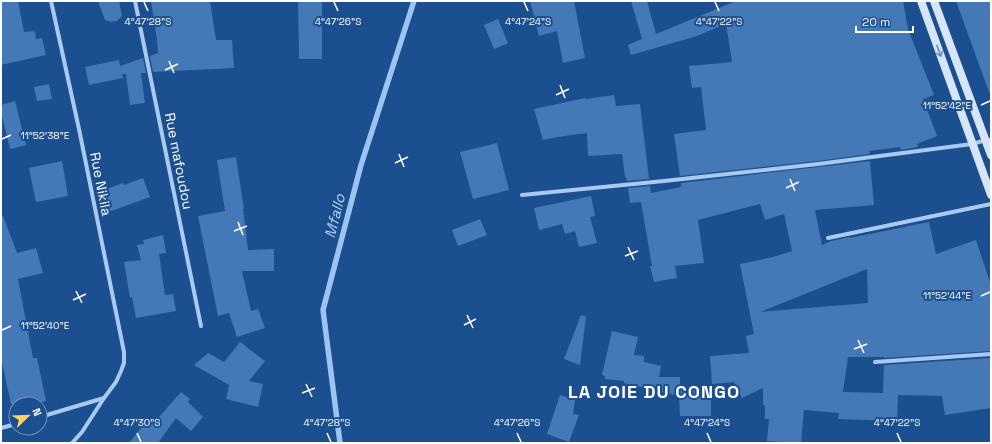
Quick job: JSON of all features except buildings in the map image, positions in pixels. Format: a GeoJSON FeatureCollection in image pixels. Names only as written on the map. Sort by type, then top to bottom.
{"type":"FeatureCollection","features":[{"type":"Feature","properties":{"kind":"street","name":"Rue Nikila"},"geometry":{"type":"LineString","coordinates":[[51,1],[124,352],[122,371],[104,398]]}},
{"type":"Feature","properties":{"kind":"street","name":"Rue mafoudou"},"geometry":{"type":"LineString","coordinates":[[135,1],[201,326]]}},
{"type":"Feature","properties":{"kind":"street"},"geometry":{"type":"LineString","coordinates":[[921,1],[991,195]]}},
{"type":"Feature","properties":{"kind":"street"},"geometry":{"type":"LineString","coordinates":[[934,1],[988,140],[991,155]]}},
{"type":"Feature","properties":{"kind":"street"},"geometry":{"type":"LineString","coordinates":[[522,195],[818,164],[972,144],[988,140]]}},
{"type":"Feature","properties":{"kind":"street"},"geometry":{"type":"LineString","coordinates":[[828,238],[991,204]]}},
{"type":"Feature","properties":{"kind":"street"},"geometry":{"type":"LineString","coordinates":[[875,362],[991,354]]}},
{"type":"Feature","properties":{"kind":"street"},"geometry":{"type":"LineString","coordinates":[[48,415],[104,398]]}},
{"type":"Feature","properties":{"kind":"street"},"geometry":{"type":"LineString","coordinates":[[72,443],[82,432],[104,398]]}},
{"type":"Feature","properties":{"kind":"waterway","name":"Mfallo"},"geometry":{"type":"LineString","coordinates":[[340,443],[323,310],[361,165],[414,1]]}},
{"type":"Feature","properties":{"kind":"district","name":"LA JOIE DU CONGO"},"geometry":{"type":"Point","coordinates":[654,392]}}]}
